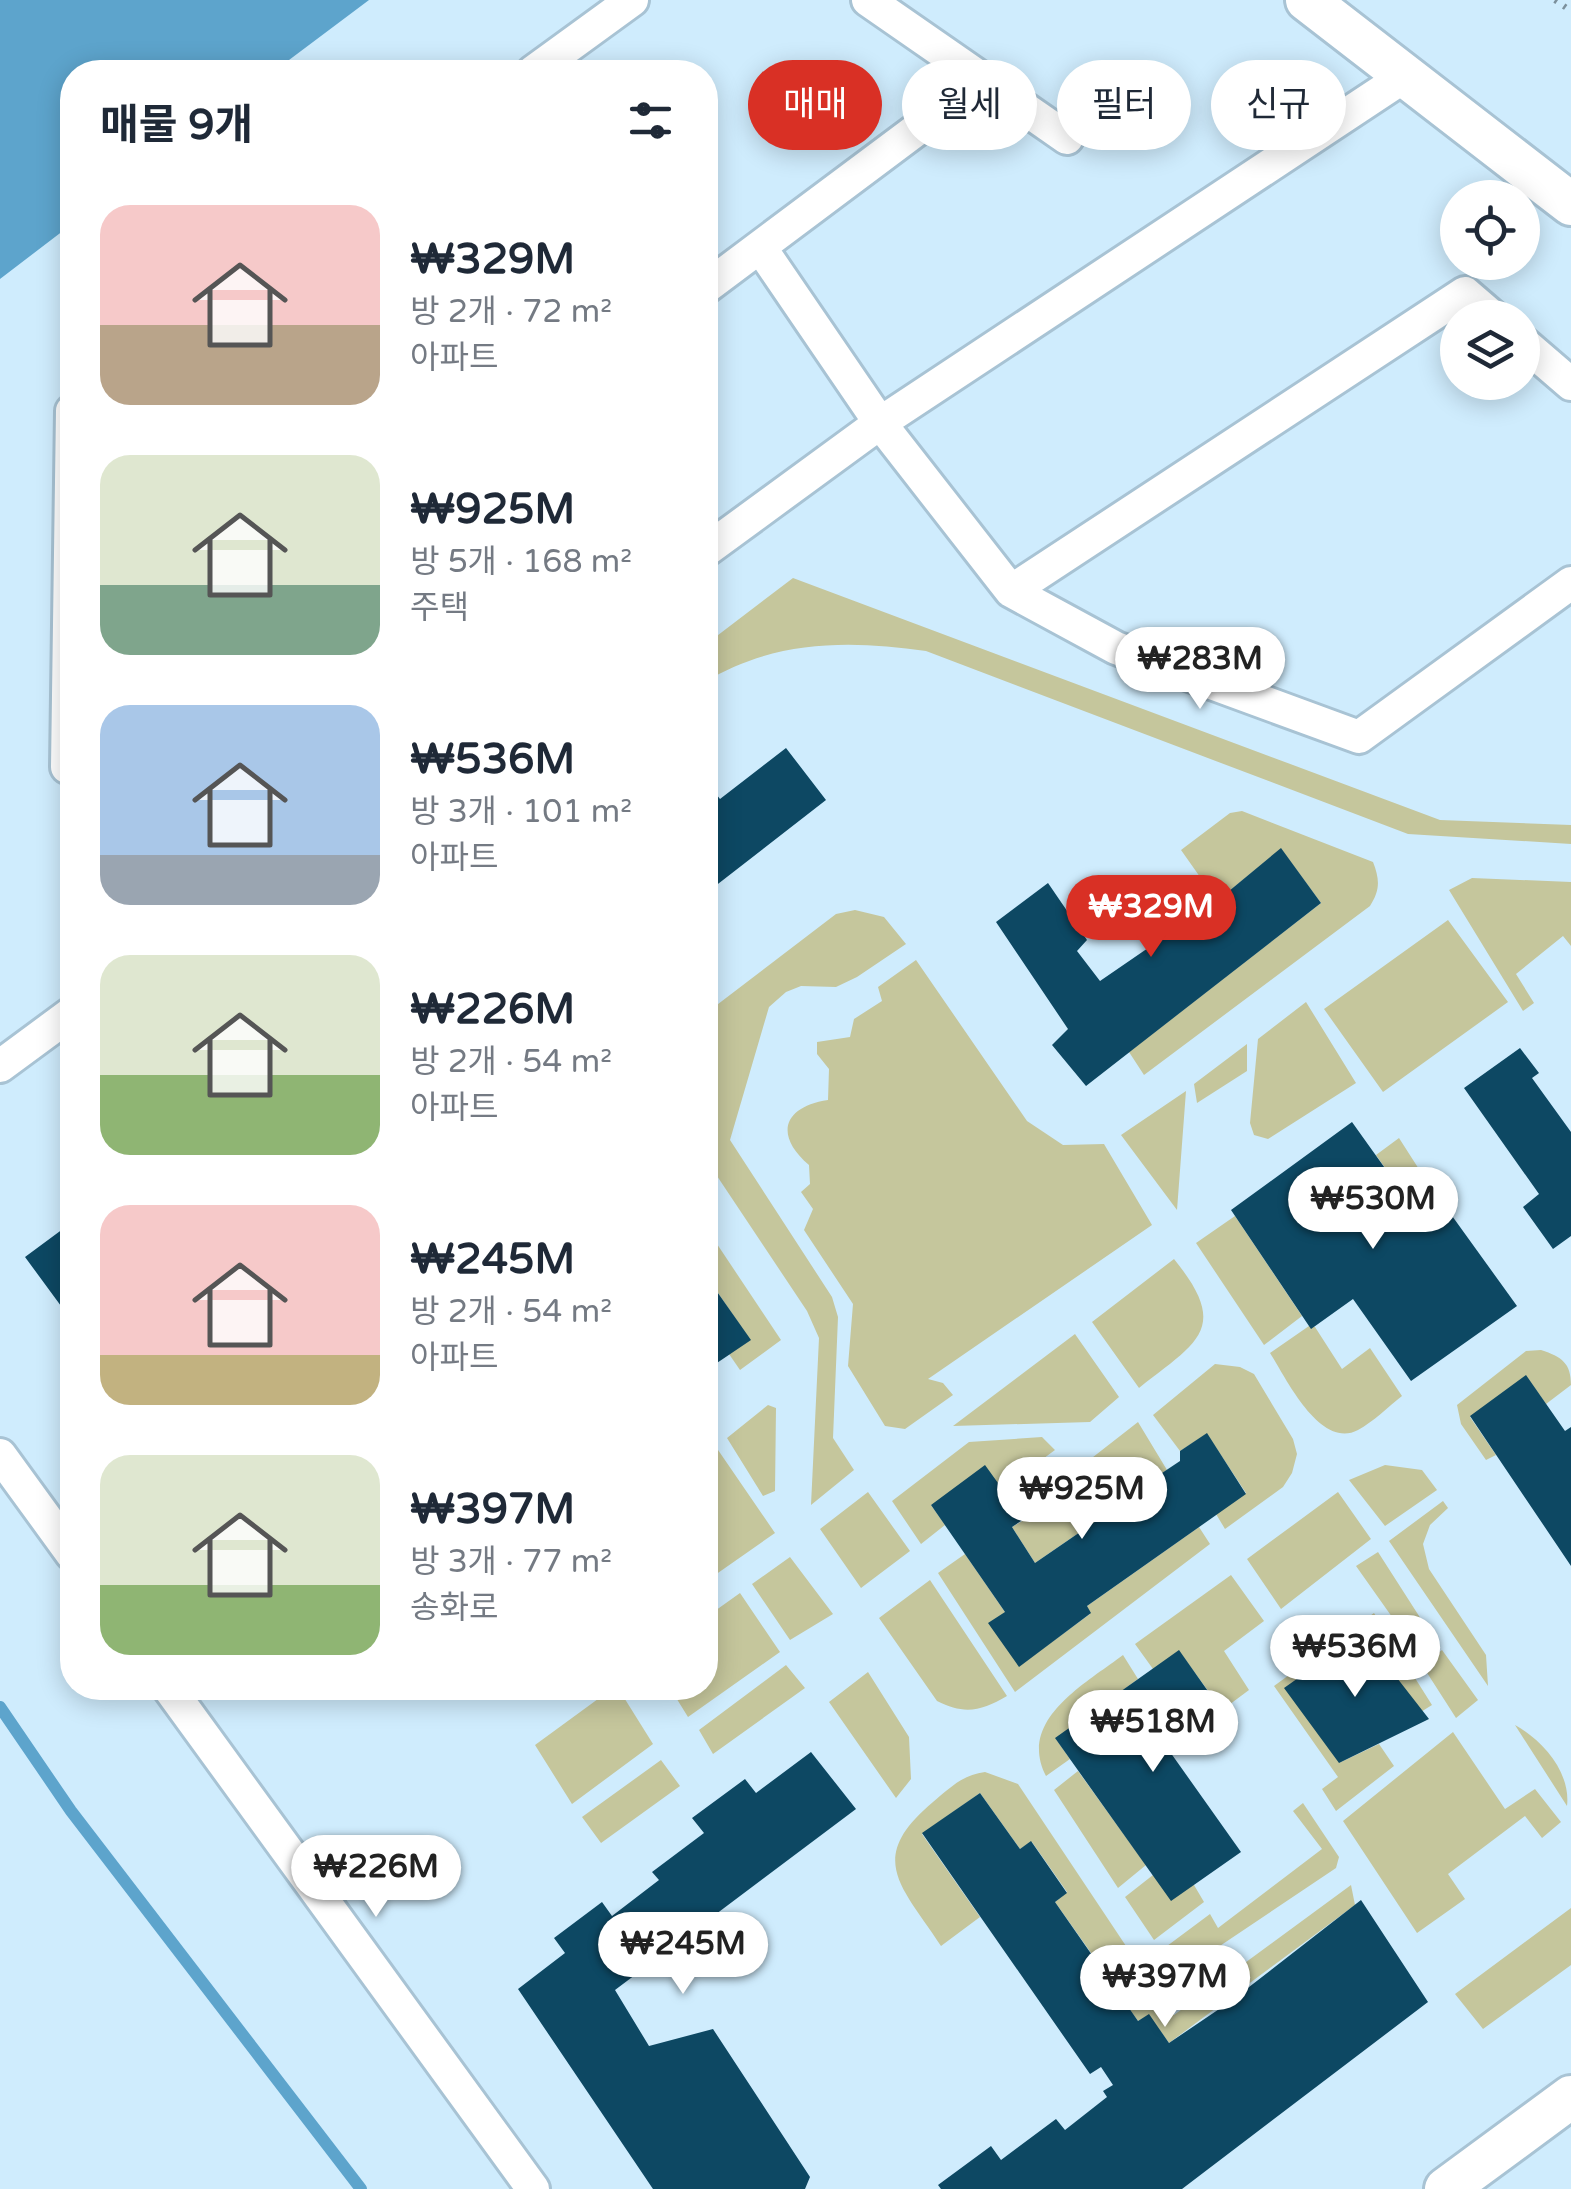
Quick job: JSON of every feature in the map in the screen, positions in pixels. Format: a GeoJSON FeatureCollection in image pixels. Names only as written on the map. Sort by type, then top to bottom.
{"type":"FeatureCollection","features":[{"type":"Feature","properties":{"kind":"street"},"geometry":{"type":"LineString","coordinates":[[550,60],[632,0]]}},
{"type":"Feature","properties":{"kind":"street"},"geometry":{"type":"LineString","coordinates":[[868,0],[954,60]]}},
{"type":"Feature","properties":{"kind":"street"},"geometry":{"type":"LineString","coordinates":[[1306,0],[1571,204]]}},
{"type":"Feature","properties":{"kind":"street"},"geometry":{"type":"LineString","coordinates":[[718,541],[880,423],[1405,76]]}},
{"type":"Feature","properties":{"kind":"street"},"geometry":{"type":"LineString","coordinates":[[718,278],[902,141]]}},
{"type":"Feature","properties":{"kind":"street"},"geometry":{"type":"LineString","coordinates":[[760,247],[880,423],[1010,592],[1116,648],[1359,738],[1571,583]]}},
{"type":"Feature","properties":{"kind":"street"},"geometry":{"type":"LineString","coordinates":[[1010,592],[1440,310]]}},
{"type":"Feature","properties":{"kind":"street"},"geometry":{"type":"LineString","coordinates":[[1540,357],[1571,384]]}},
{"type":"Feature","properties":{"kind":"street"},"geometry":{"type":"LineString","coordinates":[[0,1066],[60,1022]]}},
{"type":"Feature","properties":{"kind":"street"},"geometry":{"type":"LineString","coordinates":[[0,1454],[60,1537]]}},
{"type":"Feature","properties":{"kind":"street"},"geometry":{"type":"LineString","coordinates":[[178,1700],[532,2189]]}},
{"type":"Feature","properties":{"kind":"street"},"geometry":{"type":"LineString","coordinates":[[1446,2189],[1571,2098]]}},
{"type":"Feature","properties":{"kind":"path"},"geometry":{"type":"LineString","coordinates":[[1555,0],[1571,11]]}},
{"type":"Feature","properties":{"kind":"green space"},"geometry":{"type":"Polygon","coordinates":[[[793,578],[1440,820],[1571,825],[1571,844],[1408,834],[926,651],[868,645],[812,647],[758,658],[718,675],[718,635],[793,578]]]}},
{"type":"Feature","properties":{"kind":"green space"},"geometry":{"type":"Polygon","coordinates":[[[1242,811],[1373,862],[1378,880],[1376,895],[1370,906],[1144,1075],[1129,1052],[1321,903],[1281,849],[1217,901],[1181,850],[1230,813],[1242,811]]]}},
{"type":"Feature","properties":{"kind":"green space"},"geometry":{"type":"Polygon","coordinates":[[[1472,878],[1571,882],[1571,946],[1563,936],[1516,974],[1534,1003],[1523,1011],[1449,890],[1472,878]]]}},
{"type":"Feature","properties":{"kind":"green space"},"geometry":{"type":"Polygon","coordinates":[[[855,910],[884,917],[906,944],[836,987],[801,986],[786,992],[769,1007],[730,1140],[832,1297],[838,1317],[833,1438],[854,1470],[811,1505],[819,1338],[807,1311],[718,1178],[718,1004],[836,914],[855,910]]]}},
{"type":"Feature","properties":{"kind":"green space"},"geometry":{"type":"Polygon","coordinates":[[[1448,920],[1508,1002],[1383,1092],[1324,1009],[1448,920]]]}},
{"type":"Feature","properties":{"kind":"green space"},"geometry":{"type":"Polygon","coordinates":[[[916,960],[1027,1121],[1063,1145],[1104,1144],[1152,1225],[928,1379],[943,1383],[953,1395],[905,1429],[885,1426],[848,1366],[853,1304],[804,1230],[813,1209],[801,1192],[810,1184],[809,1165],[791,1143],[788,1124],[801,1109],[828,1100],[829,1069],[817,1054],[817,1042],[850,1037],[854,1019],[882,1001],[878,987],[916,960]]]}},
{"type":"Feature","properties":{"kind":"green space"},"geometry":{"type":"Polygon","coordinates":[[[1306,1002],[1356,1083],[1268,1139],[1254,1135],[1250,1123],[1258,1039],[1306,1002]]]}},
{"type":"Feature","properties":{"kind":"green space"},"geometry":{"type":"Polygon","coordinates":[[[1247,1044],[1247,1071],[1197,1103],[1194,1084],[1247,1044]]]}},
{"type":"Feature","properties":{"kind":"green space"},"geometry":{"type":"Polygon","coordinates":[[[1186,1091],[1177,1210],[1121,1135],[1186,1091]]]}},
{"type":"Feature","properties":{"kind":"green space"},"geometry":{"type":"Polygon","coordinates":[[[1399,1138],[1424,1177],[1402,1192],[1376,1155],[1399,1138]]]}},
{"type":"Feature","properties":{"kind":"green space"},"geometry":{"type":"Polygon","coordinates":[[[1235,1216],[1302,1316],[1264,1345],[1196,1243],[1235,1216]]]}},
{"type":"Feature","properties":{"kind":"green space"},"geometry":{"type":"Polygon","coordinates":[[[718,1246],[781,1340],[740,1370],[729,1354],[750,1340],[718,1293],[718,1246]]]}},
{"type":"Feature","properties":{"kind":"green space"},"geometry":{"type":"Polygon","coordinates":[[[1174,1259],[1201,1302],[1200,1332],[1177,1358],[1139,1388],[1092,1322],[1174,1259]]]}},
{"type":"Feature","properties":{"kind":"green space"},"geometry":{"type":"Polygon","coordinates":[[[1309,1326],[1315,1327],[1342,1369],[1370,1348],[1402,1396],[1358,1430],[1330,1430],[1318,1421],[1295,1394],[1270,1353],[1309,1326]]]}},
{"type":"Feature","properties":{"kind":"green space"},"geometry":{"type":"Polygon","coordinates":[[[1075,1334],[1119,1397],[1090,1422],[953,1426],[1075,1334]]]}},
{"type":"Feature","properties":{"kind":"green space"},"geometry":{"type":"Polygon","coordinates":[[[1541,1350],[1564,1362],[1571,1385],[1546,1404],[1526,1376],[1470,1417],[1496,1455],[1486,1460],[1461,1424],[1457,1405],[1526,1351],[1541,1350]]]}},
{"type":"Feature","properties":{"kind":"green space"},"geometry":{"type":"Polygon","coordinates":[[[1215,1364],[1240,1367],[1254,1374],[1293,1439],[1297,1454],[1283,1487],[1225,1529],[1216,1514],[1246,1493],[1207,1434],[1180,1451],[1153,1415],[1215,1364]]]}},
{"type":"Feature","properties":{"kind":"green space"},"geometry":{"type":"Polygon","coordinates":[[[768,1405],[776,1408],[775,1491],[763,1496],[727,1438],[768,1405]]]}},
{"type":"Feature","properties":{"kind":"green space"},"geometry":{"type":"Polygon","coordinates":[[[1138,1422],[1167,1470],[1153,1479],[1140,1465],[1092,1502],[1102,1517],[1035,1563],[1012,1527],[1024,1520],[1020,1514],[1138,1422]]]}},
{"type":"Feature","properties":{"kind":"green space"},"geometry":{"type":"Polygon","coordinates":[[[1042,1437],[1055,1450],[1002,1489],[931,1505],[945,1525],[921,1544],[892,1501],[969,1442],[1042,1437]]]}},
{"type":"Feature","properties":{"kind":"green space"},"geometry":{"type":"Polygon","coordinates":[[[718,1450],[775,1533],[718,1573],[718,1450]]]}},
{"type":"Feature","properties":{"kind":"green space"},"geometry":{"type":"Polygon","coordinates":[[[1385,1465],[1422,1470],[1437,1490],[1385,1526],[1349,1480],[1385,1465]]]}},
{"type":"Feature","properties":{"kind":"green space"},"geometry":{"type":"Polygon","coordinates":[[[868,1492],[910,1551],[861,1588],[820,1529],[868,1492]]]}},
{"type":"Feature","properties":{"kind":"green space"},"geometry":{"type":"Polygon","coordinates":[[[1338,1492],[1371,1539],[1281,1609],[1247,1559],[1338,1492]]]}},
{"type":"Feature","properties":{"kind":"green space"},"geometry":{"type":"Polygon","coordinates":[[[1443,1501],[1448,1508],[1430,1525],[1423,1544],[1429,1569],[1486,1655],[1488,1686],[1389,1541],[1443,1501]]]}},
{"type":"Feature","properties":{"kind":"green space"},"geometry":{"type":"Polygon","coordinates":[[[1199,1527],[1210,1544],[1015,1692],[938,1573],[965,1554],[1005,1612],[1019,1666],[1090,1614],[1087,1606],[1199,1527]]]}},
{"type":"Feature","properties":{"kind":"green space"},"geometry":{"type":"Polygon","coordinates":[[[1378,1552],[1428,1630],[1409,1641],[1356,1566],[1378,1552]]]}},
{"type":"Feature","properties":{"kind":"green space"},"geometry":{"type":"Polygon","coordinates":[[[790,1557],[833,1614],[790,1640],[752,1584],[790,1557]]]}},
{"type":"Feature","properties":{"kind":"green space"},"geometry":{"type":"Polygon","coordinates":[[[1231,1575],[1264,1621],[1224,1651],[1249,1690],[1194,1731],[1188,1724],[1217,1703],[1179,1651],[1153,1669],[1135,1644],[1231,1575]]]}},
{"type":"Feature","properties":{"kind":"green space"},"geometry":{"type":"Polygon","coordinates":[[[930,1580],[1007,1696],[973,1709],[937,1701],[879,1618],[930,1580]]]}},
{"type":"Feature","properties":{"kind":"green space"},"geometry":{"type":"Polygon","coordinates":[[[740,1593],[780,1652],[718,1696],[718,1609],[740,1593]]]}},
{"type":"Feature","properties":{"kind":"green space"},"geometry":{"type":"Polygon","coordinates":[[[1374,1613],[1432,1705],[1339,1763],[1379,1744],[1394,1766],[1336,1811],[1322,1789],[1338,1777],[1274,1686],[1374,1613]]]}},
{"type":"Feature","properties":{"kind":"green space"},"geometry":{"type":"Polygon","coordinates":[[[1442,1650],[1478,1700],[1456,1718],[1422,1665],[1442,1650]]]}},
{"type":"Feature","properties":{"kind":"green space"},"geometry":{"type":"Polygon","coordinates":[[[1123,1655],[1138,1679],[1056,1739],[1070,1759],[1046,1776],[1039,1756],[1040,1738],[1048,1721],[1074,1691],[1123,1655]]]}},
{"type":"Feature","properties":{"kind":"green space"},"geometry":{"type":"Polygon","coordinates":[[[786,1665],[805,1688],[713,1754],[699,1730],[786,1665]]]}},
{"type":"Feature","properties":{"kind":"green space"},"geometry":{"type":"Polygon","coordinates":[[[868,1672],[909,1737],[911,1779],[896,1798],[829,1702],[868,1672]]]}},
{"type":"Feature","properties":{"kind":"green space"},"geometry":{"type":"Polygon","coordinates":[[[597,1700],[626,1700],[653,1744],[572,1804],[535,1745],[597,1700]]]}},
{"type":"Feature","properties":{"kind":"green space"},"geometry":{"type":"Polygon","coordinates":[[[677,1700],[712,1700],[688,1717],[677,1700]]]}},
{"type":"Feature","properties":{"kind":"green space"},"geometry":{"type":"Polygon","coordinates":[[[1515,1725],[1553,1758],[1564,1781],[1567,1806],[1515,1725]]]}},
{"type":"Feature","properties":{"kind":"green space"},"geometry":{"type":"Polygon","coordinates":[[[1453,1732],[1505,1809],[1535,1789],[1561,1822],[1542,1838],[1525,1816],[1448,1874],[1465,1899],[1417,1933],[1343,1821],[1453,1732]]]}},
{"type":"Feature","properties":{"kind":"green space"},"geometry":{"type":"Polygon","coordinates":[[[661,1760],[680,1786],[601,1843],[582,1817],[661,1760]]]}},
{"type":"Feature","properties":{"kind":"green space"},"geometry":{"type":"Polygon","coordinates":[[[1078,1771],[1146,1865],[1118,1888],[1054,1790],[1078,1771]]]}},
{"type":"Feature","properties":{"kind":"green space"},"geometry":{"type":"Polygon","coordinates":[[[985,1772],[1018,1784],[1132,1955],[1106,1974],[1055,1902],[1067,1892],[1032,1842],[1020,1849],[980,1793],[922,1834],[980,1917],[941,1946],[903,1889],[895,1857],[912,1822],[957,1783],[985,1772]]]}},
{"type":"Feature","properties":{"kind":"green space"},"geometry":{"type":"Polygon","coordinates":[[[1303,1803],[1339,1857],[1336,1868],[1187,1968],[1176,1967],[1163,1949],[1210,1914],[1218,1928],[1322,1849],[1293,1811],[1303,1803]]]}},
{"type":"Feature","properties":{"kind":"green space"},"geometry":{"type":"Polygon","coordinates":[[[1153,1875],[1194,1885],[1204,1902],[1154,1940],[1125,1897],[1153,1875]]]}},
{"type":"Feature","properties":{"kind":"green space"},"geometry":{"type":"Polygon","coordinates":[[[1351,1885],[1355,1905],[1169,2043],[1149,2015],[1138,2021],[1113,1986],[1141,1967],[1174,2015],[1351,1885]]]}},
{"type":"Feature","properties":{"kind":"green space"},"geometry":{"type":"Polygon","coordinates":[[[1571,1908],[1571,1965],[1483,2029],[1455,1994],[1571,1908]]]}},
{"type":"Feature","properties":{"kind":"water"},"geometry":{"type":"Polygon","coordinates":[[[0,0],[369,0],[289,60],[60,60],[60,233],[0,279],[0,0]]]}},
{"type":"Feature","properties":{"kind":"building"},"geometry":{"type":"Polygon","coordinates":[[[786,748],[826,800],[718,884],[718,796],[720,799],[786,748]]]}},
{"type":"Feature","properties":{"kind":"building"},"geometry":{"type":"Polygon","coordinates":[[[1281,848],[1321,903],[1086,1086],[1052,1045],[1068,1029],[996,922],[1048,883],[1087,940],[1077,951],[1100,981],[1167,935],[1154,920],[1204,886],[1217,901],[1281,848]]]}},
{"type":"Feature","properties":{"kind":"building"},"geometry":{"type":"Polygon","coordinates":[[[1520,1048],[1539,1073],[1532,1078],[1571,1132],[1571,1236],[1553,1249],[1523,1207],[1539,1194],[1464,1088],[1520,1048]]]}},
{"type":"Feature","properties":{"kind":"building"},"geometry":{"type":"Polygon","coordinates":[[[1352,1122],[1402,1192],[1424,1177],[1517,1306],[1411,1381],[1353,1299],[1311,1329],[1231,1210],[1352,1122]]]}},
{"type":"Feature","properties":{"kind":"building"},"geometry":{"type":"Polygon","coordinates":[[[60,1231],[60,1305],[25,1257],[60,1231]]]}},
{"type":"Feature","properties":{"kind":"building"},"geometry":{"type":"Polygon","coordinates":[[[718,1293],[751,1340],[718,1362],[718,1293]]]}},
{"type":"Feature","properties":{"kind":"building"},"geometry":{"type":"Polygon","coordinates":[[[1526,1375],[1565,1431],[1571,1427],[1571,1566],[1470,1416],[1526,1375]]]}},
{"type":"Feature","properties":{"kind":"building"},"geometry":{"type":"Polygon","coordinates":[[[1207,1433],[1246,1494],[1087,1606],[1091,1613],[1019,1667],[988,1623],[1005,1612],[931,1505],[985,1465],[1024,1519],[1012,1527],[1035,1563],[1102,1517],[1091,1502],[1141,1465],[1153,1479],[1180,1461],[1180,1451],[1207,1433]]]}},
{"type":"Feature","properties":{"kind":"building"},"geometry":{"type":"Polygon","coordinates":[[[1362,1633],[1429,1719],[1339,1763],[1284,1688],[1362,1633]]]}},
{"type":"Feature","properties":{"kind":"building"},"geometry":{"type":"Polygon","coordinates":[[[1179,1650],[1217,1704],[1163,1742],[1241,1852],[1171,1901],[1055,1738],[1179,1650]]]}},
{"type":"Feature","properties":{"kind":"building"},"geometry":{"type":"Polygon","coordinates":[[[811,1752],[856,1809],[615,1990],[649,2046],[713,2029],[810,2177],[805,2189],[653,2189],[518,1989],[565,1953],[554,1938],[602,1902],[612,1916],[659,1880],[652,1872],[704,1833],[692,1818],[745,1779],[756,1793],[811,1752]]]}},
{"type":"Feature","properties":{"kind":"building"},"geometry":{"type":"Polygon","coordinates":[[[980,1793],[1020,1849],[1031,1841],[1067,1893],[1055,1902],[1138,2021],[1149,2014],[1169,2043],[1231,2001],[1361,1900],[1428,2002],[1182,2189],[941,2189],[938,2185],[991,2146],[1001,2160],[1056,2119],[1065,2130],[1107,2097],[1103,2091],[1113,2085],[1101,2067],[1090,2074],[922,1833],[980,1793]]]}},
{"type":"Feature","properties":{"kind":"waterway"},"geometry":{"type":"LineString","coordinates":[[0,1707],[71,1811],[361,2189]]}}]}
